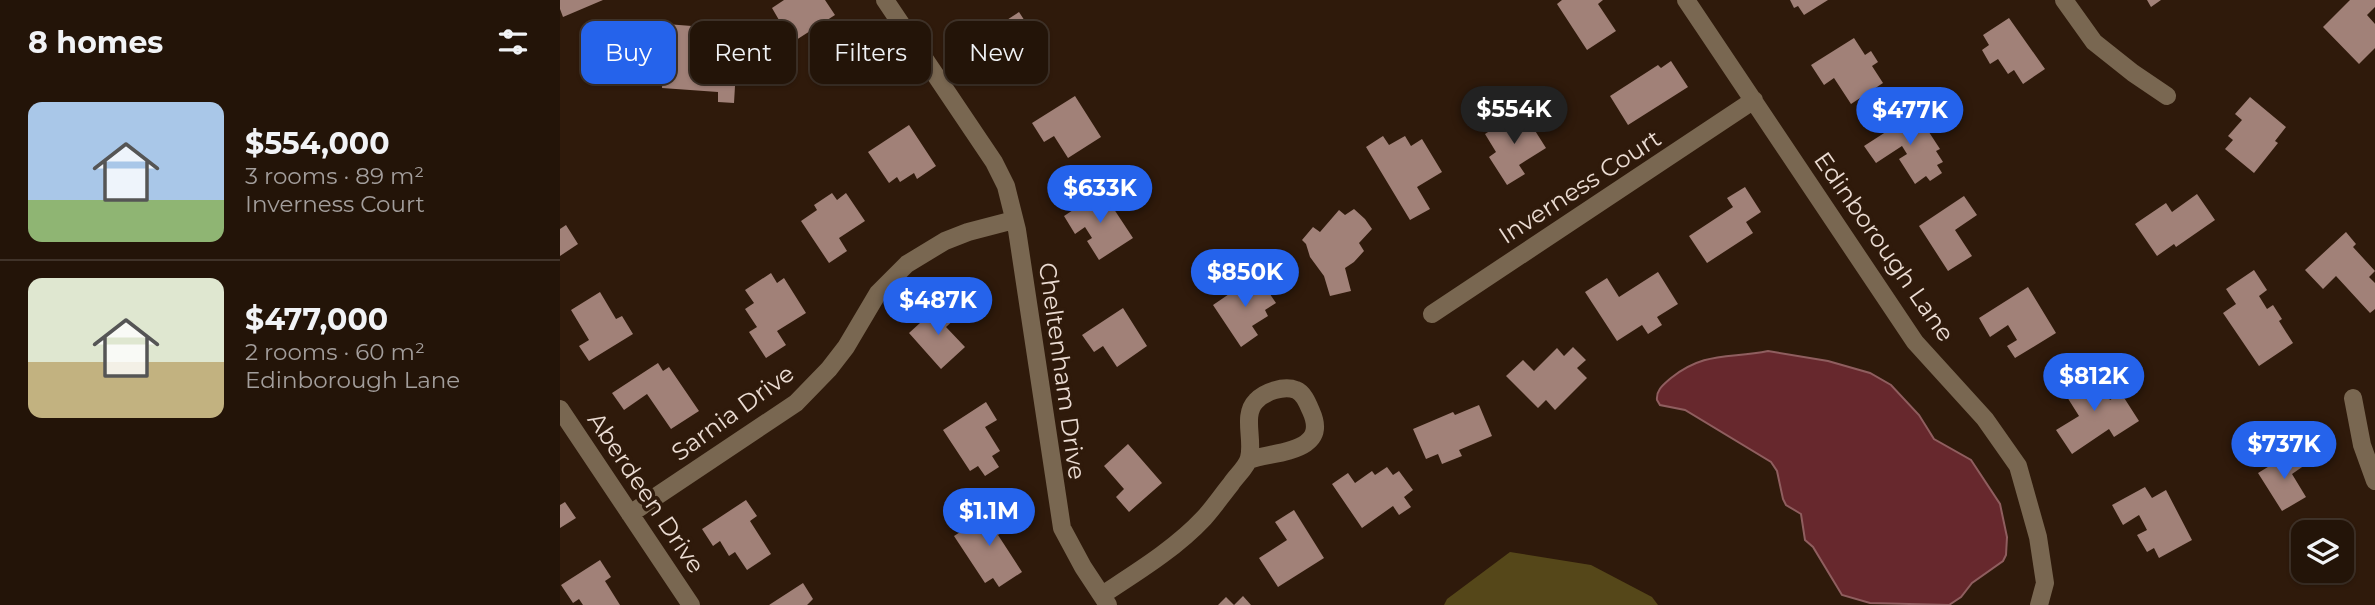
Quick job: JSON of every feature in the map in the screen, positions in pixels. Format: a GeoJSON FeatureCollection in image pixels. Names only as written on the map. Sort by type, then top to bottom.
{"type":"FeatureCollection","features":[{"type":"Feature","properties":{"kind":"street","name":"Cheltenham Drive"},"geometry":{"type":"LineString","coordinates":[[885,0],[994,162],[1006,186],[1014,220],[1062,528],[1105,600]]}},
{"type":"Feature","properties":{"kind":"street","name":"Edinborough Lane"},"geometry":{"type":"LineString","coordinates":[[1686,0],[1915,342],[1985,419],[2018,466],[2038,537],[2045,583],[2039,605]]}},
{"type":"Feature","properties":{"kind":"street"},"geometry":{"type":"LineString","coordinates":[[2064,0],[2094,41],[2167,96]]}},
{"type":"Feature","properties":{"kind":"street","name":"Inverness Court"},"geometry":{"type":"LineString","coordinates":[[1432,314],[1754,100]]}},
{"type":"Feature","properties":{"kind":"street","name":"Sarnia Drive"},"geometry":{"type":"LineString","coordinates":[[631,514],[796,403],[829,369],[846,347],[878,293],[907,264],[945,241],[1014,220]]}},
{"type":"Feature","properties":{"kind":"street"},"geometry":{"type":"LineString","coordinates":[[1105,600],[1206,517],[1249,460],[1250,413],[1254,402],[1272,391],[1295,390],[1303,396],[1316,422],[1314,435],[1302,447],[1249,460]]}},
{"type":"Feature","properties":{"kind":"street"},"geometry":{"type":"LineString","coordinates":[[2353,398],[2362,445],[2375,481]]}},
{"type":"Feature","properties":{"kind":"street","name":"Aberdeen Drive"},"geometry":{"type":"LineString","coordinates":[[560,408],[691,605]]}},
{"type":"Feature","properties":{"kind":"shaded area"},"geometry":{"type":"Polygon","coordinates":[[[1768,351],[1828,361],[1870,373],[1891,385],[1919,415],[1934,439],[1971,460],[2000,504],[2007,537],[2003,561],[1972,583],[1961,597],[1949,605],[1870,603],[1842,595],[1813,547],[1805,540],[1801,514],[1786,505],[1777,471],[1771,462],[1685,410],[1660,405],[1657,400],[1659,390],[1683,369],[1718,357],[1768,351]]]}},
{"type":"Feature","properties":{"kind":"shaded area"},"geometry":{"type":"Polygon","coordinates":[[[1510,552],[1591,565],[1652,597],[1658,605],[1444,605],[1447,599],[1510,552]]]}},
{"type":"Feature","properties":{"kind":"building"},"geometry":{"type":"Polygon","coordinates":[[[560,0],[603,0],[563,17],[560,0]]]}},
{"type":"Feature","properties":{"kind":"building"},"geometry":{"type":"Polygon","coordinates":[[[784,0],[825,0],[835,15],[826,21],[810,21],[810,31],[796,40],[796,21],[778,21],[772,8],[784,0]]]}},
{"type":"Feature","properties":{"kind":"building"},"geometry":{"type":"Polygon","coordinates":[[[1562,0],[1603,0],[1598,4],[1616,31],[1587,50],[1557,4],[1562,0]]]}},
{"type":"Feature","properties":{"kind":"building"},"geometry":{"type":"Polygon","coordinates":[[[1790,0],[1828,0],[1804,15],[1798,6],[1794,8],[1790,0]]]}},
{"type":"Feature","properties":{"kind":"building"},"geometry":{"type":"Polygon","coordinates":[[[2147,0],[2161,0],[2151,7],[2147,0]]]}},
{"type":"Feature","properties":{"kind":"building"},"geometry":{"type":"Polygon","coordinates":[[[2350,0],[2375,0],[2375,7],[2367,15],[2375,24],[2375,48],[2359,64],[2323,27],[2350,0]]]}},
{"type":"Feature","properties":{"kind":"building"},"geometry":{"type":"Polygon","coordinates":[[[1019,12],[1025,21],[1005,21],[1019,12]]]}},
{"type":"Feature","properties":{"kind":"building"},"geometry":{"type":"Polygon","coordinates":[[[2009,18],[2045,69],[2023,84],[2014,70],[2008,74],[1998,59],[1990,64],[1982,50],[1989,45],[1983,35],[2009,18]]]}},
{"type":"Feature","properties":{"kind":"building"},"geometry":{"type":"Polygon","coordinates":[[[676,25],[690,26],[690,84],[735,84],[734,103],[718,102],[718,92],[662,88],[662,84],[676,84],[676,25]]]}},
{"type":"Feature","properties":{"kind":"building"},"geometry":{"type":"Polygon","coordinates":[[[1854,38],[1865,55],[1871,51],[1878,62],[1872,66],[1883,83],[1851,104],[1834,78],[1824,85],[1811,65],[1854,38]]]}},
{"type":"Feature","properties":{"kind":"building"},"geometry":{"type":"Polygon","coordinates":[[[1671,61],[1688,87],[1628,125],[1610,96],[1658,65],[1661,68],[1671,61]]]}},
{"type":"Feature","properties":{"kind":"building"},"geometry":{"type":"Polygon","coordinates":[[[1075,96],[1101,137],[1068,158],[1054,136],[1044,142],[1032,123],[1075,96]]]}},
{"type":"Feature","properties":{"kind":"building"},"geometry":{"type":"Polygon","coordinates":[[[2250,97],[2286,127],[2275,141],[2278,143],[2254,173],[2225,149],[2233,140],[2228,136],[2242,120],[2235,114],[2250,97]]]}},
{"type":"Feature","properties":{"kind":"building"},"geometry":{"type":"Polygon","coordinates":[[[1923,108],[1932,122],[1925,126],[1940,149],[1936,151],[1943,162],[1937,165],[1942,173],[1930,181],[1926,176],[1915,184],[1899,159],[1907,154],[1902,146],[1876,163],[1864,146],[1923,108]]]}},
{"type":"Feature","properties":{"kind":"building"},"geometry":{"type":"Polygon","coordinates":[[[1522,110],[1546,148],[1519,165],[1525,174],[1507,185],[1489,157],[1496,152],[1485,134],[1522,110]]]}},
{"type":"Feature","properties":{"kind":"building"},"geometry":{"type":"Polygon","coordinates":[[[909,125],[936,166],[917,179],[914,173],[900,182],[897,177],[889,183],[868,152],[909,125]]]}},
{"type":"Feature","properties":{"kind":"building"},"geometry":{"type":"Polygon","coordinates":[[[1383,136],[1389,145],[1405,136],[1411,146],[1422,139],[1442,172],[1417,187],[1430,209],[1410,220],[1366,147],[1383,136]]]}},
{"type":"Feature","properties":{"kind":"building"},"geometry":{"type":"Polygon","coordinates":[[[1745,187],[1761,212],[1746,222],[1753,233],[1707,263],[1689,236],[1733,207],[1727,198],[1745,187]]]}},
{"type":"Feature","properties":{"kind":"building"},"geometry":{"type":"Polygon","coordinates":[[[1102,191],[1133,238],[1099,260],[1087,241],[1092,238],[1085,227],[1075,234],[1064,216],[1102,191]]]}},
{"type":"Feature","properties":{"kind":"building"},"geometry":{"type":"Polygon","coordinates":[[[832,193],[837,200],[846,193],[865,221],[839,238],[847,251],[829,263],[801,221],[817,210],[814,205],[832,193]]]}},
{"type":"Feature","properties":{"kind":"building"},"geometry":{"type":"Polygon","coordinates":[[[2197,194],[2215,220],[2176,247],[2174,244],[2157,256],[2135,224],[2166,203],[2172,212],[2197,194]]]}},
{"type":"Feature","properties":{"kind":"building"},"geometry":{"type":"Polygon","coordinates":[[[1964,196],[1977,215],[1955,230],[1972,256],[1948,271],[1919,226],[1964,196]]]}},
{"type":"Feature","properties":{"kind":"building"},"geometry":{"type":"Polygon","coordinates":[[[1354,209],[1372,229],[1359,243],[1364,251],[1345,268],[1351,291],[1330,296],[1324,276],[1302,240],[1313,227],[1320,232],[1339,210],[1345,215],[1354,209]]]}},
{"type":"Feature","properties":{"kind":"building"},"geometry":{"type":"Polygon","coordinates":[[[566,225],[578,244],[560,256],[560,229],[566,225]]]}},
{"type":"Feature","properties":{"kind":"building"},"geometry":{"type":"Polygon","coordinates":[[[2346,232],[2356,244],[2353,247],[2375,271],[2369,277],[2375,283],[2375,309],[2370,313],[2336,276],[2323,289],[2305,270],[2346,232]]]}},
{"type":"Feature","properties":{"kind":"building"},"geometry":{"type":"Polygon","coordinates":[[[2254,270],[2267,290],[2259,296],[2267,309],[2273,305],[2282,319],[2279,321],[2293,343],[2259,366],[2223,313],[2236,304],[2226,289],[2254,270]]]}},
{"type":"Feature","properties":{"kind":"building"},"geometry":{"type":"Polygon","coordinates":[[[1658,272],[1678,304],[1657,317],[1662,325],[1648,334],[1642,325],[1617,341],[1585,292],[1607,278],[1619,297],[1658,272]]]}},
{"type":"Feature","properties":{"kind":"building"},"geometry":{"type":"Polygon","coordinates":[[[771,273],[777,283],[784,278],[806,313],[777,331],[786,345],[766,358],[749,332],[757,327],[745,309],[754,303],[745,290],[771,273]]]}},
{"type":"Feature","properties":{"kind":"building"},"geometry":{"type":"Polygon","coordinates":[[[1257,275],[1276,303],[1265,310],[1268,316],[1252,326],[1258,335],[1241,347],[1213,305],[1257,275]]]}},
{"type":"Feature","properties":{"kind":"building"},"geometry":{"type":"Polygon","coordinates":[[[2028,287],[2056,333],[2015,358],[2007,346],[2017,340],[2008,325],[1990,337],[1979,318],[2028,287]]]}},
{"type":"Feature","properties":{"kind":"building"},"geometry":{"type":"Polygon","coordinates":[[[600,292],[616,319],[622,316],[633,334],[589,361],[579,346],[589,340],[571,310],[600,292]]]}},
{"type":"Feature","properties":{"kind":"building"},"geometry":{"type":"Polygon","coordinates":[[[942,303],[956,318],[946,327],[965,347],[941,369],[909,333],[942,303]]]}},
{"type":"Feature","properties":{"kind":"building"},"geometry":{"type":"Polygon","coordinates":[[[1123,308],[1147,346],[1117,367],[1103,346],[1094,352],[1082,335],[1123,308]]]}},
{"type":"Feature","properties":{"kind":"building"},"geometry":{"type":"Polygon","coordinates":[[[1573,347],[1586,360],[1577,368],[1587,378],[1555,410],[1546,400],[1538,408],[1506,376],[1523,360],[1534,371],[1557,348],[1564,356],[1573,347]]]}},
{"type":"Feature","properties":{"kind":"building"},"geometry":{"type":"Polygon","coordinates":[[[658,363],[663,371],[669,367],[699,411],[671,429],[647,394],[624,410],[612,393],[658,363]]]}},
{"type":"Feature","properties":{"kind":"building"},"geometry":{"type":"Polygon","coordinates":[[[2091,370],[2110,400],[2121,393],[2139,421],[2114,437],[2109,429],[2072,454],[2056,430],[2079,416],[2062,389],[2091,370]]]}},
{"type":"Feature","properties":{"kind":"building"},"geometry":{"type":"Polygon","coordinates":[[[986,402],[997,420],[985,427],[1000,451],[992,456],[999,467],[985,476],[978,466],[970,471],[943,430],[986,402]]]}},
{"type":"Feature","properties":{"kind":"building"},"geometry":{"type":"Polygon","coordinates":[[[1479,405],[1492,436],[1459,450],[1462,456],[1442,464],[1438,454],[1426,459],[1413,429],[1453,412],[1455,415],[1479,405]]]}},
{"type":"Feature","properties":{"kind":"building"},"geometry":{"type":"Polygon","coordinates":[[[1128,444],[1162,483],[1129,512],[1116,497],[1124,489],[1104,466],[1128,444]]]}},
{"type":"Feature","properties":{"kind":"building"},"geometry":{"type":"Polygon","coordinates":[[[2296,450],[2305,465],[2292,474],[2306,497],[2282,511],[2258,473],[2296,450]]]}},
{"type":"Feature","properties":{"kind":"building"},"geometry":{"type":"Polygon","coordinates":[[[1387,467],[1393,475],[1399,471],[1413,490],[1404,497],[1411,507],[1399,515],[1393,506],[1362,528],[1332,484],[1348,473],[1355,483],[1372,471],[1375,475],[1387,467]]]}},
{"type":"Feature","properties":{"kind":"building"},"geometry":{"type":"Polygon","coordinates":[[[2145,487],[2152,498],[2166,490],[2192,540],[2159,558],[2154,548],[2147,552],[2137,535],[2147,530],[2139,515],[2123,525],[2112,505],[2145,487]]]}},
{"type":"Feature","properties":{"kind":"building"},"geometry":{"type":"Polygon","coordinates":[[[746,500],[757,516],[750,521],[771,554],[747,570],[735,552],[729,556],[720,541],[713,546],[702,529],[746,500]]]}},
{"type":"Feature","properties":{"kind":"building"},"geometry":{"type":"Polygon","coordinates":[[[565,502],[576,518],[560,528],[560,505],[565,502]]]}},
{"type":"Feature","properties":{"kind":"building"},"geometry":{"type":"Polygon","coordinates":[[[999,507],[1012,527],[998,535],[1022,572],[999,587],[993,578],[985,583],[954,536],[999,507]]]}},
{"type":"Feature","properties":{"kind":"building"},"geometry":{"type":"Polygon","coordinates":[[[1294,510],[1324,558],[1278,587],[1259,558],[1287,540],[1275,522],[1294,510]]]}},
{"type":"Feature","properties":{"kind":"building"},"geometry":{"type":"Polygon","coordinates":[[[600,560],[611,577],[605,581],[620,605],[583,605],[579,599],[573,603],[561,585],[600,560]]]}},
{"type":"Feature","properties":{"kind":"building"},"geometry":{"type":"Polygon","coordinates":[[[803,583],[813,599],[807,605],[769,605],[803,583]]]}},
{"type":"Feature","properties":{"kind":"building"},"geometry":{"type":"Polygon","coordinates":[[[1243,596],[1251,605],[1234,605],[1243,596]]]}},
{"type":"Feature","properties":{"kind":"building"},"geometry":{"type":"Polygon","coordinates":[[[1226,597],[1234,605],[1218,605],[1226,597]]]}}]}
